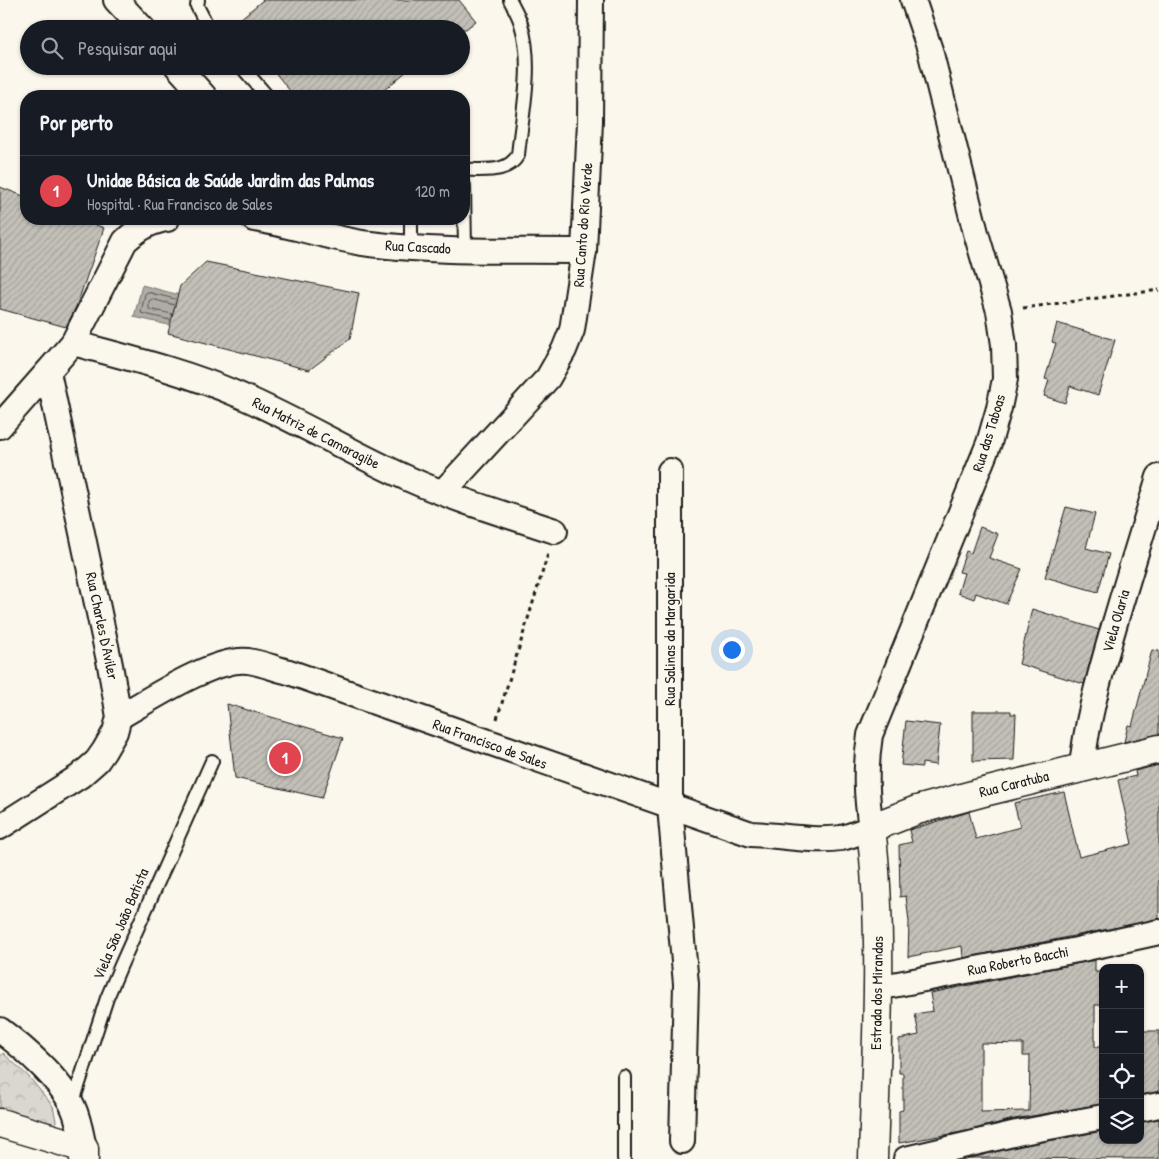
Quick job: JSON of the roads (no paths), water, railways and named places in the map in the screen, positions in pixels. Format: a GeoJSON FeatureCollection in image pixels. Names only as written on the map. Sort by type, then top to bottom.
{"type":"FeatureCollection","features":[{"type":"Feature","properties":{"kind":"street"},"geometry":{"type":"LineString","coordinates":[[116,0],[135,20]]}},
{"type":"Feature","properties":{"kind":"street","name":"Rua das Taboas"},"geometry":{"type":"LineString","coordinates":[[871,828],[866,788],[866,763],[870,735],[973,484],[999,408],[1005,379],[1004,345],[999,311],[976,233],[930,50],[913,0]]}},
{"type":"Feature","properties":{"kind":"street","name":"Rua Canto do Rio Verde"},"geometry":{"type":"LineString","coordinates":[[443,492],[536,393],[564,350],[572,330],[584,251],[590,121],[589,2]]}},
{"type":"Feature","properties":{"kind":"street"},"geometry":{"type":"LineString","coordinates":[[185,75],[199,90]]}},
{"type":"Feature","properties":{"kind":"street"},"geometry":{"type":"LineString","coordinates":[[0,426],[73,343],[125,241],[147,225]]}},
{"type":"Feature","properties":{"kind":"street","name":"Rua Cascado"},"geometry":{"type":"LineString","coordinates":[[286,225],[339,239],[411,249],[584,251]]}},
{"type":"Feature","properties":{"kind":"street","name":"Rua Matriz de Camaragibe"},"geometry":{"type":"LineString","coordinates":[[73,343],[185,374],[238,394],[411,479],[555,532]]}},
{"type":"Feature","properties":{"kind":"street","name":"Rua Charles D'Aviler"},"geometry":{"type":"LineString","coordinates":[[48,372],[110,665],[119,717]]}},
{"type":"Feature","properties":{"kind":"street","name":"Rua Salinas da Margarida"},"geometry":{"type":"LineString","coordinates":[[670,471],[670,807],[686,984],[682,1141]]}},
{"type":"Feature","properties":{"kind":"street","name":"Viela Olaria"},"geometry":{"type":"LineString","coordinates":[[1082,767],[1090,716],[1104,663],[1159,477]]}},
{"type":"Feature","properties":{"kind":"street","name":"Rua Francisco de Sales"},"geometry":{"type":"LineString","coordinates":[[119,717],[158,694],[207,670],[225,663],[247,661],[290,672],[751,834],[817,839],[842,838],[871,828]]}},
{"type":"Feature","properties":{"kind":"street"},"geometry":{"type":"LineString","coordinates":[[0,827],[80,776],[104,751],[115,732],[119,717]]}},
{"type":"Feature","properties":{"kind":"street","name":"Rua Caratuba"},"geometry":{"type":"LineString","coordinates":[[871,828],[917,810],[1159,749]]}},
{"type":"Feature","properties":{"kind":"street","name":"Estrada dos Mirandas"},"geometry":{"type":"LineString","coordinates":[[871,828],[877,895],[873,1159]]}},
{"type":"Feature","properties":{"kind":"street","name":"Rua Roberto Bacchi"},"geometry":{"type":"LineString","coordinates":[[877,988],[1077,950],[1159,932]]}},
{"type":"Feature","properties":{"kind":"street"},"geometry":{"type":"LineString","coordinates":[[0,1030],[50,1075],[72,1105],[80,1124],[84,1154],[0,1123]]}},
{"type":"Feature","properties":{"kind":"street"},"geometry":{"type":"LineString","coordinates":[[1144,1108],[1159,1105]]}},
{"type":"Feature","properties":{"kind":"street"},"geometry":{"type":"LineString","coordinates":[[906,1159],[1017,1133],[1099,1118]]}},
{"type":"Feature","properties":{"kind":"lane"},"geometry":{"type":"LineString","coordinates":[[198,0],[197,6],[204,20]]}},
{"type":"Feature","properties":{"kind":"lane"},"geometry":{"type":"LineString","coordinates":[[470,170],[504,168],[513,163],[518,154],[526,82],[527,48],[521,23],[510,0]]}},
{"type":"Feature","properties":{"kind":"lane"},"geometry":{"type":"LineString","coordinates":[[249,75],[262,90]]}},
{"type":"Feature","properties":{"kind":"lane"},"geometry":{"type":"LineString","coordinates":[[411,225],[411,249]]}},
{"type":"Feature","properties":{"kind":"lane"},"geometry":{"type":"LineString","coordinates":[[464,225],[464,250]]}},
{"type":"Feature","properties":{"kind":"lane","name":"Viela São João Batista"},"geometry":{"type":"LineString","coordinates":[[72,1105],[107,998],[212,761]]}},
{"type":"Feature","properties":{"kind":"lane"},"geometry":{"type":"LineString","coordinates":[[624,1077],[624,1159]]}},
{"type":"Feature","properties":{"kind":"water"},"geometry":{"type":"Polygon","coordinates":[[[142,285],[198,300],[190,330],[134,317],[142,285]]]}},
{"type":"Feature","properties":{"kind":"place","name":"Unidae Básica de Saúde Jardim das Palmas"},"geometry":{"type":"Point","coordinates":[285,758]}}]}
